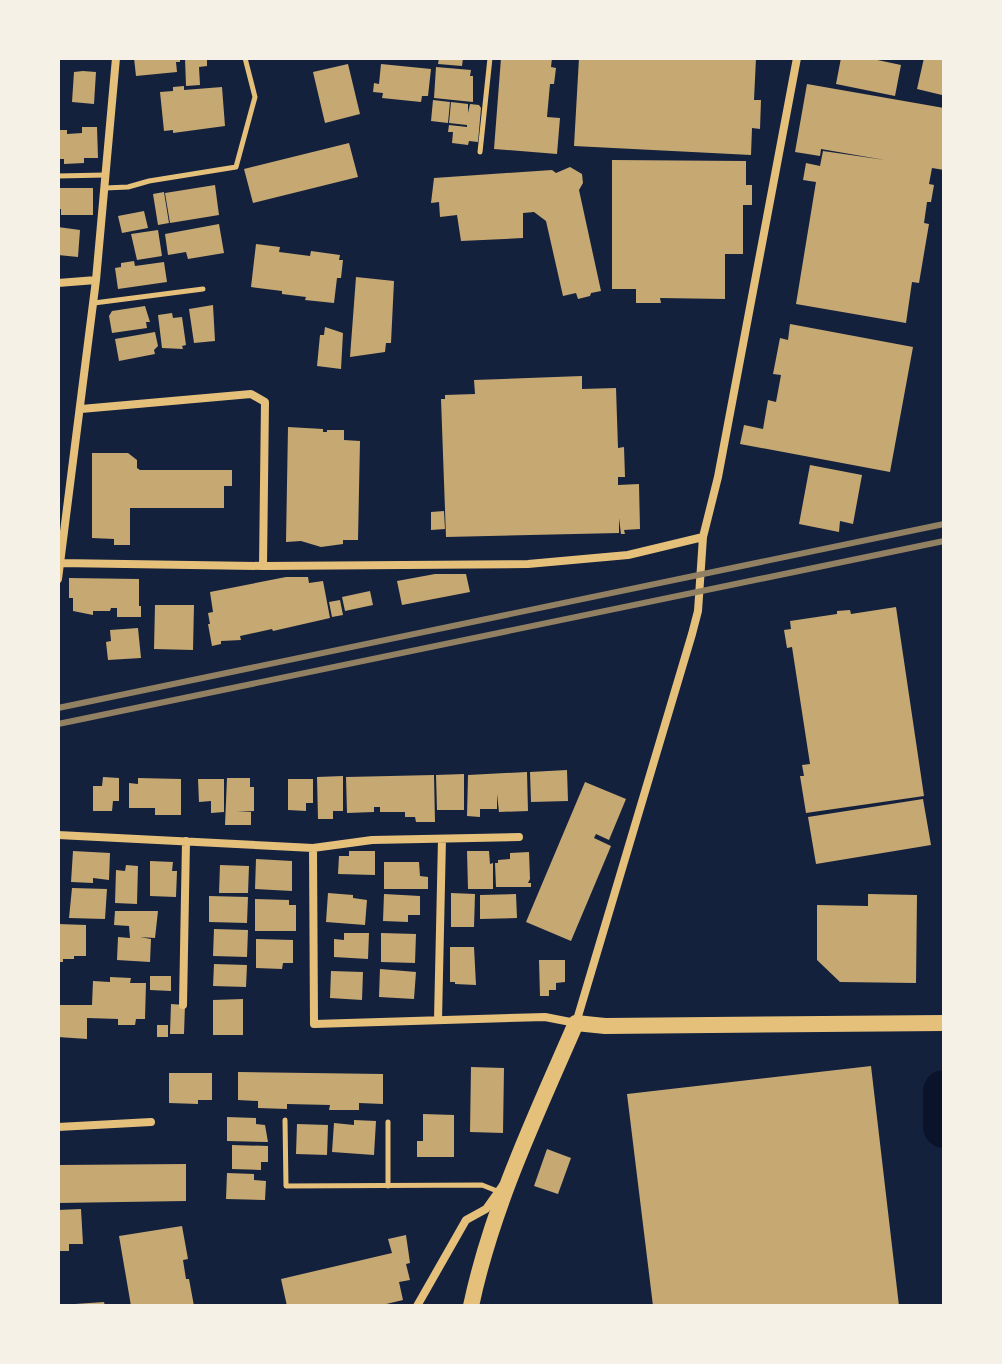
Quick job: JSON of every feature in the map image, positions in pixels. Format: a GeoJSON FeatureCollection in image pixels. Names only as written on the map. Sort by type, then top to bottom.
{"type":"FeatureCollection","features":[{"type":"Feature","properties":{"kind":"main road"},"geometry":{"type":"LineString","coordinates":[[471,1306],[503,1186],[576,1023],[620,1026],[944,1023]]}},
{"type":"Feature","properties":{"kind":"street"},"geometry":{"type":"LineString","coordinates":[[58,579],[96,280],[116,58]]}},
{"type":"Feature","properties":{"kind":"street"},"geometry":{"type":"LineString","coordinates":[[313,848],[314,1024],[545,1017],[576,1023],[698,611],[703,537],[718,477],[797,58]]}},
{"type":"Feature","properties":{"kind":"street"},"geometry":{"type":"LineString","coordinates":[[58,283],[96,280]]}},
{"type":"Feature","properties":{"kind":"street"},"geometry":{"type":"LineString","coordinates":[[81,409],[251,394],[265,402],[263,566]]}},
{"type":"Feature","properties":{"kind":"street"},"geometry":{"type":"LineString","coordinates":[[60,563],[263,566],[528,564],[628,555],[703,537]]}},
{"type":"Feature","properties":{"kind":"street"},"geometry":{"type":"LineString","coordinates":[[58,835],[313,848],[372,840],[519,837]]}},
{"type":"Feature","properties":{"kind":"street"},"geometry":{"type":"LineString","coordinates":[[438,1020],[442,839]]}},
{"type":"Feature","properties":{"kind":"street"},"geometry":{"type":"LineString","coordinates":[[183,1005],[186,841]]}},
{"type":"Feature","properties":{"kind":"street"},"geometry":{"type":"LineString","coordinates":[[58,1127],[151,1122]]}},
{"type":"Feature","properties":{"kind":"street"},"geometry":{"type":"LineString","coordinates":[[417,1306],[466,1220],[486,1209],[503,1186]]}},
{"type":"Feature","properties":{"kind":"lane"},"geometry":{"type":"LineString","coordinates":[[104,188],[128,187],[236,167],[255,97],[245,58]]}},
{"type":"Feature","properties":{"kind":"lane"},"geometry":{"type":"LineString","coordinates":[[480,152],[490,58]]}},
{"type":"Feature","properties":{"kind":"lane"},"geometry":{"type":"LineString","coordinates":[[58,176],[105,175]]}},
{"type":"Feature","properties":{"kind":"lane"},"geometry":{"type":"LineString","coordinates":[[93,304],[203,289]]}},
{"type":"Feature","properties":{"kind":"lane"},"geometry":{"type":"LineString","coordinates":[[285,1120],[286,1186],[503,1186]]}},
{"type":"Feature","properties":{"kind":"lane"},"geometry":{"type":"LineString","coordinates":[[388,1122],[388,1186]]}},
{"type":"Feature","properties":{"kind":"building"},"geometry":{"type":"Polygon","coordinates":[[[134,58],[180,58],[180,62],[176,62],[177,72],[136,76],[134,58]]]}},
{"type":"Feature","properties":{"kind":"building"},"geometry":{"type":"Polygon","coordinates":[[[185,58],[207,58],[207,66],[199,67],[200,85],[186,86],[185,58]]]}},
{"type":"Feature","properties":{"kind":"building"},"geometry":{"type":"Polygon","coordinates":[[[439,58],[463,58],[462,66],[438,64],[439,58]]]}},
{"type":"Feature","properties":{"kind":"building"},"geometry":{"type":"Polygon","coordinates":[[[501,58],[552,58],[551,67],[556,68],[554,84],[550,84],[547,117],[560,118],[557,154],[494,149],[501,58]]]}},
{"type":"Feature","properties":{"kind":"building"},"geometry":{"type":"Polygon","coordinates":[[[579,58],[756,58],[754,100],[761,100],[760,129],[752,128],[751,155],[574,146],[579,58]]]}},
{"type":"Feature","properties":{"kind":"building"},"geometry":{"type":"Polygon","coordinates":[[[841,58],[868,58],[901,65],[895,96],[836,84],[841,58]]]}},
{"type":"Feature","properties":{"kind":"building"},"geometry":{"type":"Polygon","coordinates":[[[924,58],[944,58],[942,95],[917,89],[924,58]]]}},
{"type":"Feature","properties":{"kind":"building"},"geometry":{"type":"Polygon","coordinates":[[[348,64],[360,114],[325,123],[313,72],[348,64]]]}},
{"type":"Feature","properties":{"kind":"building"},"geometry":{"type":"Polygon","coordinates":[[[381,64],[431,69],[428,96],[422,96],[421,102],[382,98],[383,93],[373,92],[374,83],[379,84],[381,64]]]}},
{"type":"Feature","properties":{"kind":"building"},"geometry":{"type":"Polygon","coordinates":[[[436,67],[471,70],[473,102],[434,98],[436,67]]]}},
{"type":"Feature","properties":{"kind":"building"},"geometry":{"type":"Polygon","coordinates":[[[74,72],[96,72],[94,104],[72,102],[74,72]]]}},
{"type":"Feature","properties":{"kind":"building"},"geometry":{"type":"Polygon","coordinates":[[[807,84],[944,108],[944,170],[932,168],[929,184],[934,185],[931,202],[927,202],[924,223],[929,224],[919,283],[912,282],[906,323],[796,304],[816,182],[803,180],[806,163],[820,166],[823,151],[885,160],[821,149],[820,156],[795,152],[807,84]]]}},
{"type":"Feature","properties":{"kind":"building"},"geometry":{"type":"Polygon","coordinates":[[[184,86],[184,90],[222,87],[225,126],[173,133],[173,130],[164,131],[160,92],[184,86]]]}},
{"type":"Feature","properties":{"kind":"building"},"geometry":{"type":"Polygon","coordinates":[[[433,100],[450,102],[448,123],[431,121],[433,100]]]}},
{"type":"Feature","properties":{"kind":"building"},"geometry":{"type":"Polygon","coordinates":[[[451,102],[468,104],[468,113],[470,104],[479,105],[478,142],[469,141],[468,145],[452,143],[453,132],[448,132],[449,125],[467,125],[449,123],[451,102]]]}},
{"type":"Feature","properties":{"kind":"building"},"geometry":{"type":"Polygon","coordinates":[[[82,127],[97,127],[98,158],[84,158],[84,163],[64,164],[64,159],[58,159],[58,130],[67,130],[67,134],[82,133],[82,127]]]}},
{"type":"Feature","properties":{"kind":"building"},"geometry":{"type":"Polygon","coordinates":[[[349,143],[358,177],[253,203],[244,169],[349,143]]]}},
{"type":"Feature","properties":{"kind":"building"},"geometry":{"type":"Polygon","coordinates":[[[612,160],[746,161],[746,185],[752,185],[752,205],[743,205],[743,254],[725,254],[725,299],[660,298],[661,303],[636,303],[636,289],[612,289],[612,160]]]}},
{"type":"Feature","properties":{"kind":"building"},"geometry":{"type":"Polygon","coordinates":[[[570,167],[582,174],[583,183],[579,190],[601,291],[590,296],[578,299],[576,293],[563,296],[546,221],[534,212],[523,213],[523,238],[461,241],[457,215],[440,217],[439,202],[431,203],[434,178],[552,170],[556,173],[570,167]]]}},
{"type":"Feature","properties":{"kind":"building"},"geometry":{"type":"Polygon","coordinates":[[[215,185],[219,215],[170,223],[165,193],[215,185]]]}},
{"type":"Feature","properties":{"kind":"building"},"geometry":{"type":"Polygon","coordinates":[[[58,188],[93,188],[93,215],[61,215],[58,188]]]}},
{"type":"Feature","properties":{"kind":"building"},"geometry":{"type":"Polygon","coordinates":[[[164,192],[169,223],[158,225],[153,194],[164,192]]]}},
{"type":"Feature","properties":{"kind":"building"},"geometry":{"type":"Polygon","coordinates":[[[144,211],[148,228],[122,233],[118,216],[144,211]]]}},
{"type":"Feature","properties":{"kind":"building"},"geometry":{"type":"Polygon","coordinates":[[[219,224],[224,253],[188,259],[186,252],[168,255],[165,234],[219,224]]]}},
{"type":"Feature","properties":{"kind":"building"},"geometry":{"type":"Polygon","coordinates":[[[58,227],[80,230],[78,257],[58,255],[58,227]]]}},
{"type":"Feature","properties":{"kind":"building"},"geometry":{"type":"Polygon","coordinates":[[[158,230],[162,256],[137,260],[131,234],[158,230]]]}},
{"type":"Feature","properties":{"kind":"building"},"geometry":{"type":"Polygon","coordinates":[[[256,244],[280,247],[279,252],[310,256],[311,251],[340,255],[339,260],[343,260],[341,278],[337,278],[334,303],[305,300],[306,297],[282,294],[282,291],[251,287],[256,244]]]}},
{"type":"Feature","properties":{"kind":"building"},"geometry":{"type":"Polygon","coordinates":[[[134,261],[135,266],[164,262],[167,282],[118,289],[115,268],[121,267],[121,263],[134,261]]]}},
{"type":"Feature","properties":{"kind":"building"},"geometry":{"type":"Polygon","coordinates":[[[356,277],[394,281],[391,343],[386,343],[385,352],[350,357],[356,277]]]}},
{"type":"Feature","properties":{"kind":"building"},"geometry":{"type":"Polygon","coordinates":[[[213,305],[215,341],[194,343],[189,309],[213,305]]]}},
{"type":"Feature","properties":{"kind":"building"},"geometry":{"type":"Polygon","coordinates":[[[145,306],[150,322],[146,322],[147,328],[112,333],[109,316],[112,311],[145,306]]]}},
{"type":"Feature","properties":{"kind":"building"},"geometry":{"type":"Polygon","coordinates":[[[172,313],[173,318],[182,317],[186,345],[182,346],[183,349],[162,348],[158,315],[172,313]]]}},
{"type":"Feature","properties":{"kind":"building"},"geometry":{"type":"Polygon","coordinates":[[[790,324],[913,347],[890,472],[740,444],[744,425],[763,429],[768,400],[776,402],[781,375],[773,374],[780,338],[788,340],[790,324]]]}},
{"type":"Feature","properties":{"kind":"building"},"geometry":{"type":"Polygon","coordinates":[[[325,327],[343,333],[341,369],[317,366],[320,335],[324,335],[325,327]]]}},
{"type":"Feature","properties":{"kind":"building"},"geometry":{"type":"Polygon","coordinates":[[[155,332],[158,346],[155,354],[119,361],[115,339],[155,332]]]}},
{"type":"Feature","properties":{"kind":"building"},"geometry":{"type":"Polygon","coordinates":[[[582,376],[582,389],[616,388],[618,448],[624,447],[625,477],[618,477],[618,485],[639,484],[640,529],[624,530],[625,534],[621,534],[619,518],[619,533],[446,537],[441,399],[445,399],[445,395],[475,394],[474,380],[582,376]]]}},
{"type":"Feature","properties":{"kind":"building"},"geometry":{"type":"Polygon","coordinates":[[[288,427],[323,429],[323,432],[344,430],[344,440],[360,441],[358,540],[343,540],[343,544],[321,547],[301,541],[286,542],[288,427]]]}},
{"type":"Feature","properties":{"kind":"building"},"geometry":{"type":"Polygon","coordinates":[[[92,453],[128,453],[137,460],[140,470],[232,470],[232,486],[224,486],[224,508],[130,508],[130,545],[114,545],[114,539],[92,538],[92,453]]]}},
{"type":"Feature","properties":{"kind":"building"},"geometry":{"type":"Polygon","coordinates":[[[810,465],[862,475],[853,524],[840,521],[839,532],[799,524],[810,465]]]}},
{"type":"Feature","properties":{"kind":"building"},"geometry":{"type":"Polygon","coordinates":[[[444,511],[445,529],[431,530],[431,512],[444,511]]]}},
{"type":"Feature","properties":{"kind":"building"},"geometry":{"type":"Polygon","coordinates":[[[435,574],[466,574],[470,592],[402,605],[397,581],[435,574]]]}},
{"type":"Feature","properties":{"kind":"building"},"geometry":{"type":"Polygon","coordinates":[[[286,577],[308,577],[309,583],[323,581],[330,618],[240,636],[241,640],[221,641],[221,644],[212,646],[208,624],[208,613],[213,612],[210,592],[286,577]]]}},
{"type":"Feature","properties":{"kind":"building"},"geometry":{"type":"Polygon","coordinates":[[[69,578],[139,579],[141,617],[117,617],[117,608],[93,611],[93,615],[73,611],[73,598],[69,598],[69,578]]]}},
{"type":"Feature","properties":{"kind":"building"},"geometry":{"type":"Polygon","coordinates":[[[370,591],[373,605],[345,611],[342,597],[370,591]]]}},
{"type":"Feature","properties":{"kind":"building"},"geometry":{"type":"Polygon","coordinates":[[[340,600],[343,615],[332,617],[329,602],[340,600]]]}},
{"type":"Feature","properties":{"kind":"building"},"geometry":{"type":"Polygon","coordinates":[[[155,605],[194,605],[193,650],[154,649],[155,605]]]}},
{"type":"Feature","properties":{"kind":"building"},"geometry":{"type":"Polygon","coordinates":[[[896,607],[924,796],[806,813],[800,776],[804,776],[802,765],[810,764],[792,647],[787,648],[784,630],[791,629],[790,621],[837,614],[837,611],[850,610],[851,614],[896,607]]]}},
{"type":"Feature","properties":{"kind":"building"},"geometry":{"type":"Polygon","coordinates":[[[138,628],[141,658],[108,660],[106,642],[111,641],[110,630],[138,628]]]}},
{"type":"Feature","properties":{"kind":"building"},"geometry":{"type":"Polygon","coordinates":[[[567,770],[568,801],[531,802],[530,772],[567,770]]]}},
{"type":"Feature","properties":{"kind":"building"},"geometry":{"type":"Polygon","coordinates":[[[527,772],[528,811],[499,812],[497,794],[497,809],[480,809],[480,817],[467,816],[468,775],[527,772]]]}},
{"type":"Feature","properties":{"kind":"building"},"geometry":{"type":"Polygon","coordinates":[[[464,774],[464,810],[437,810],[436,775],[464,774]]]}},
{"type":"Feature","properties":{"kind":"building"},"geometry":{"type":"Polygon","coordinates":[[[434,775],[435,822],[416,822],[415,817],[405,817],[405,812],[380,812],[380,807],[374,807],[374,812],[347,813],[346,777],[434,775]]]}},
{"type":"Feature","properties":{"kind":"building"},"geometry":{"type":"Polygon","coordinates":[[[343,776],[343,811],[333,811],[333,819],[318,819],[317,777],[343,776]]]}},
{"type":"Feature","properties":{"kind":"building"},"geometry":{"type":"Polygon","coordinates":[[[103,777],[119,778],[119,801],[113,801],[112,811],[93,811],[93,786],[102,786],[103,777]]]}},
{"type":"Feature","properties":{"kind":"building"},"geometry":{"type":"Polygon","coordinates":[[[138,778],[181,779],[181,815],[155,815],[155,808],[129,808],[129,783],[138,784],[138,778]]]}},
{"type":"Feature","properties":{"kind":"building"},"geometry":{"type":"Polygon","coordinates":[[[227,778],[250,778],[250,787],[254,787],[254,811],[237,812],[251,812],[251,825],[225,825],[227,778]]]}},
{"type":"Feature","properties":{"kind":"building"},"geometry":{"type":"Polygon","coordinates":[[[198,779],[224,779],[224,812],[211,813],[211,801],[199,802],[198,779]]]}},
{"type":"Feature","properties":{"kind":"building"},"geometry":{"type":"Polygon","coordinates":[[[288,779],[313,779],[313,803],[306,803],[306,811],[288,810],[288,779]]]}},
{"type":"Feature","properties":{"kind":"building"},"geometry":{"type":"Polygon","coordinates":[[[585,782],[626,799],[609,840],[596,834],[594,838],[611,846],[571,941],[526,922],[585,782]]]}},
{"type":"Feature","properties":{"kind":"building"},"geometry":{"type":"Polygon","coordinates":[[[923,799],[931,845],[816,864],[808,817],[923,799]]]}},
{"type":"Feature","properties":{"kind":"building"},"geometry":{"type":"Polygon","coordinates":[[[73,851],[110,853],[109,880],[93,878],[93,883],[71,882],[73,851]]]}},
{"type":"Feature","properties":{"kind":"building"},"geometry":{"type":"Polygon","coordinates":[[[349,851],[375,851],[375,875],[338,874],[339,856],[349,856],[349,851]]]}},
{"type":"Feature","properties":{"kind":"building"},"geometry":{"type":"Polygon","coordinates":[[[467,851],[489,851],[490,864],[493,863],[493,889],[468,889],[467,851]]]}},
{"type":"Feature","properties":{"kind":"building"},"geometry":{"type":"Polygon","coordinates":[[[529,852],[528,883],[531,887],[496,887],[495,863],[510,859],[510,853],[529,852]]]}},
{"type":"Feature","properties":{"kind":"building"},"geometry":{"type":"Polygon","coordinates":[[[256,859],[292,861],[292,891],[255,889],[256,859]]]}},
{"type":"Feature","properties":{"kind":"building"},"geometry":{"type":"Polygon","coordinates":[[[150,861],[173,862],[172,871],[177,871],[176,897],[150,896],[150,861]]]}},
{"type":"Feature","properties":{"kind":"building"},"geometry":{"type":"Polygon","coordinates":[[[384,862],[419,862],[420,876],[428,877],[428,889],[384,889],[384,862]]]}},
{"type":"Feature","properties":{"kind":"building"},"geometry":{"type":"Polygon","coordinates":[[[126,865],[138,866],[137,904],[115,903],[116,870],[125,871],[126,865]]]}},
{"type":"Feature","properties":{"kind":"building"},"geometry":{"type":"Polygon","coordinates":[[[220,865],[249,866],[248,893],[219,893],[220,865]]]}},
{"type":"Feature","properties":{"kind":"building"},"geometry":{"type":"Polygon","coordinates":[[[72,888],[107,889],[105,919],[69,918],[72,888]]]}},
{"type":"Feature","properties":{"kind":"building"},"geometry":{"type":"Polygon","coordinates":[[[328,893],[353,895],[353,898],[367,900],[365,925],[326,922],[328,893]]]}},
{"type":"Feature","properties":{"kind":"building"},"geometry":{"type":"Polygon","coordinates":[[[451,893],[475,894],[474,927],[451,927],[451,893]]]}},
{"type":"Feature","properties":{"kind":"building"},"geometry":{"type":"Polygon","coordinates":[[[384,894],[420,896],[420,915],[408,915],[408,922],[383,921],[384,894]]]}},
{"type":"Feature","properties":{"kind":"building"},"geometry":{"type":"Polygon","coordinates":[[[516,894],[517,918],[480,919],[480,895],[516,894]]]}},
{"type":"Feature","properties":{"kind":"building"},"geometry":{"type":"Polygon","coordinates":[[[868,894],[917,895],[916,983],[840,982],[817,960],[817,905],[868,906],[868,894]]]}},
{"type":"Feature","properties":{"kind":"building"},"geometry":{"type":"Polygon","coordinates":[[[209,896],[248,897],[247,923],[209,922],[209,896]]]}},
{"type":"Feature","properties":{"kind":"building"},"geometry":{"type":"Polygon","coordinates":[[[255,899],[289,900],[289,905],[296,905],[296,931],[255,931],[255,899]]]}},
{"type":"Feature","properties":{"kind":"building"},"geometry":{"type":"Polygon","coordinates":[[[115,911],[158,911],[155,938],[140,937],[151,939],[150,962],[117,960],[118,937],[130,938],[129,926],[114,925],[115,911]]]}},
{"type":"Feature","properties":{"kind":"building"},"geometry":{"type":"Polygon","coordinates":[[[58,924],[86,925],[86,956],[74,956],[74,959],[58,962],[58,924]]]}},
{"type":"Feature","properties":{"kind":"building"},"geometry":{"type":"Polygon","coordinates":[[[214,929],[248,930],[247,957],[213,956],[214,929]]]}},
{"type":"Feature","properties":{"kind":"building"},"geometry":{"type":"Polygon","coordinates":[[[344,933],[369,933],[368,959],[334,957],[334,939],[344,940],[344,933]]]}},
{"type":"Feature","properties":{"kind":"building"},"geometry":{"type":"Polygon","coordinates":[[[381,933],[416,934],[415,963],[381,962],[381,933]]]}},
{"type":"Feature","properties":{"kind":"building"},"geometry":{"type":"Polygon","coordinates":[[[256,939],[293,940],[293,963],[283,963],[282,969],[256,968],[256,939]]]}},
{"type":"Feature","properties":{"kind":"building"},"geometry":{"type":"Polygon","coordinates":[[[450,947],[474,947],[476,985],[450,982],[450,947]]]}},
{"type":"Feature","properties":{"kind":"building"},"geometry":{"type":"Polygon","coordinates":[[[539,960],[565,960],[565,982],[556,983],[556,990],[549,990],[549,996],[540,996],[539,960]]]}},
{"type":"Feature","properties":{"kind":"building"},"geometry":{"type":"Polygon","coordinates":[[[214,964],[247,965],[246,987],[213,986],[214,964]]]}},
{"type":"Feature","properties":{"kind":"building"},"geometry":{"type":"Polygon","coordinates":[[[380,969],[416,972],[414,999],[379,997],[380,969]]]}},
{"type":"Feature","properties":{"kind":"building"},"geometry":{"type":"Polygon","coordinates":[[[331,971],[363,972],[362,1000],[330,998],[331,971]]]}},
{"type":"Feature","properties":{"kind":"building"},"geometry":{"type":"Polygon","coordinates":[[[150,976],[171,976],[171,991],[150,990],[150,976]]]}},
{"type":"Feature","properties":{"kind":"building"},"geometry":{"type":"Polygon","coordinates":[[[110,977],[131,978],[130,983],[146,983],[145,1019],[136,1019],[135,1025],[118,1025],[118,1019],[87,1018],[87,1039],[58,1037],[58,1005],[92,1005],[93,981],[110,982],[110,977]]]}},
{"type":"Feature","properties":{"kind":"building"},"geometry":{"type":"Polygon","coordinates":[[[243,999],[243,1035],[213,1035],[213,1000],[243,999]]]}},
{"type":"Feature","properties":{"kind":"building"},"geometry":{"type":"Polygon","coordinates":[[[171,1004],[185,1005],[184,1034],[170,1034],[171,1004]]]}},
{"type":"Feature","properties":{"kind":"building"},"geometry":{"type":"Polygon","coordinates":[[[157,1025],[168,1025],[168,1037],[157,1037],[157,1025]]]}},
{"type":"Feature","properties":{"kind":"building"},"geometry":{"type":"Polygon","coordinates":[[[871,1066],[899,1306],[653,1306],[627,1094],[871,1066]]]}},
{"type":"Feature","properties":{"kind":"building"},"geometry":{"type":"Polygon","coordinates":[[[471,1067],[504,1068],[503,1133],[470,1132],[471,1067]]]}},
{"type":"Feature","properties":{"kind":"building"},"geometry":{"type":"Polygon","coordinates":[[[238,1072],[383,1074],[383,1104],[359,1103],[359,1110],[329,1110],[330,1105],[287,1104],[287,1109],[258,1108],[258,1101],[238,1100],[238,1072]]]}},
{"type":"Feature","properties":{"kind":"building"},"geometry":{"type":"Polygon","coordinates":[[[169,1073],[212,1073],[212,1100],[198,1100],[198,1104],[169,1103],[169,1073]]]}},
{"type":"Feature","properties":{"kind":"building"},"geometry":{"type":"Polygon","coordinates":[[[423,1114],[454,1115],[454,1157],[417,1157],[417,1141],[423,1141],[423,1114]]]}},
{"type":"Feature","properties":{"kind":"building"},"geometry":{"type":"Polygon","coordinates":[[[227,1117],[256,1118],[256,1124],[265,1125],[268,1142],[227,1141],[227,1117]]]}},
{"type":"Feature","properties":{"kind":"building"},"geometry":{"type":"Polygon","coordinates":[[[354,1120],[376,1121],[374,1155],[332,1152],[334,1123],[354,1125],[354,1120]]]}},
{"type":"Feature","properties":{"kind":"building"},"geometry":{"type":"Polygon","coordinates":[[[297,1124],[328,1125],[327,1155],[296,1154],[297,1124]]]}},
{"type":"Feature","properties":{"kind":"building"},"geometry":{"type":"Polygon","coordinates":[[[232,1145],[268,1146],[268,1162],[261,1162],[261,1170],[232,1169],[232,1145]]]}},
{"type":"Feature","properties":{"kind":"building"},"geometry":{"type":"Polygon","coordinates":[[[547,1149],[571,1158],[558,1194],[534,1186],[547,1149]]]}},
{"type":"Feature","properties":{"kind":"building"},"geometry":{"type":"Polygon","coordinates":[[[186,1164],[186,1201],[58,1203],[58,1165],[186,1164]]]}},
{"type":"Feature","properties":{"kind":"building"},"geometry":{"type":"Polygon","coordinates":[[[227,1173],[254,1174],[254,1180],[266,1181],[265,1200],[226,1199],[227,1173]]]}},
{"type":"Feature","properties":{"kind":"building"},"geometry":{"type":"Polygon","coordinates":[[[81,1209],[83,1244],[69,1244],[69,1251],[58,1251],[58,1210],[81,1209]]]}},
{"type":"Feature","properties":{"kind":"building"},"geometry":{"type":"Polygon","coordinates":[[[182,1226],[188,1259],[183,1260],[194,1306],[131,1306],[119,1236],[182,1226]]]}},
{"type":"Feature","properties":{"kind":"building"},"geometry":{"type":"Polygon","coordinates":[[[406,1235],[410,1263],[406,1264],[410,1280],[399,1282],[403,1300],[378,1306],[287,1306],[281,1279],[392,1253],[388,1239],[406,1235]]]}},
{"type":"Feature","properties":{"kind":"building"},"geometry":{"type":"Polygon","coordinates":[[[104,1302],[105,1306],[75,1306],[75,1304],[104,1302]]]}},
{"type":"Feature","properties":{"kind":"waterway"},"geometry":{"type":"LineString","coordinates":[[944,1091],[944,1127]]}},
{"type":"Feature","properties":{"kind":"railway"},"geometry":{"type":"LineString","coordinates":[[58,708],[944,524]]}},
{"type":"Feature","properties":{"kind":"railway"},"geometry":{"type":"LineString","coordinates":[[58,724],[944,541]]}}]}
